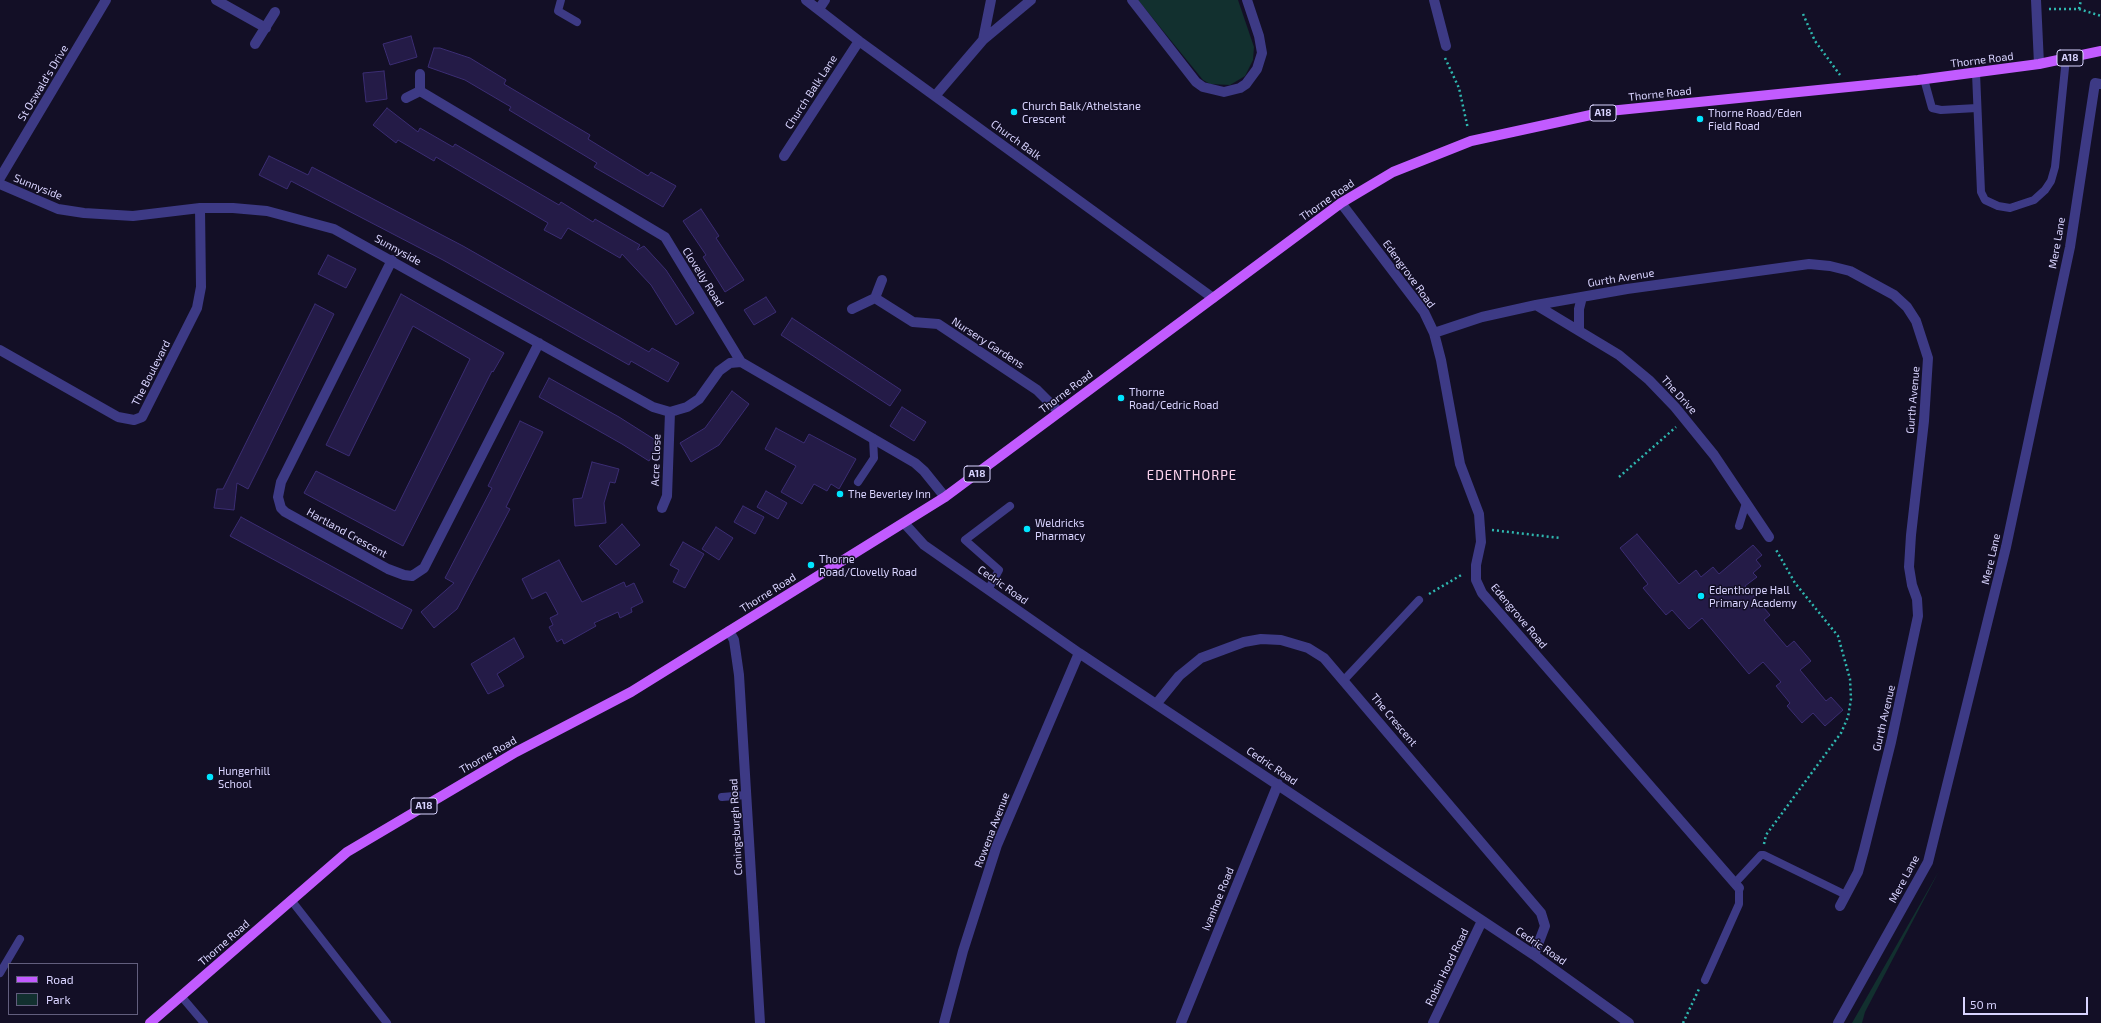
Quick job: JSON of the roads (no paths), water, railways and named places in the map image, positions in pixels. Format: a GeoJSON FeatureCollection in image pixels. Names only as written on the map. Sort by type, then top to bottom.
{"type":"FeatureCollection","features":[{"type":"Feature","properties":{"kind":"main road","name":"Thorne Road"},"geometry":{"type":"LineString","coordinates":[[150,1023],[347,852],[516,752],[631,692],[945,498],[1341,203],[1393,172],[1471,141],[1609,112],[1976,73],[2039,64],[2101,51]]}},
{"type":"Feature","properties":{"kind":"street","name":"St Oswald's Drive"},"geometry":{"type":"LineString","coordinates":[[0,178],[106,0]]}},
{"type":"Feature","properties":{"kind":"street"},"geometry":{"type":"LineString","coordinates":[[216,0],[266,28]]}},
{"type":"Feature","properties":{"kind":"street","name":"Church Balk"},"geometry":{"type":"LineString","coordinates":[[806,0],[859,41],[1213,298]]}},
{"type":"Feature","properties":{"kind":"street"},"geometry":{"type":"LineString","coordinates":[[819,9],[825,0]]}},
{"type":"Feature","properties":{"kind":"street"},"geometry":{"type":"LineString","coordinates":[[983,40],[991,0]]}},
{"type":"Feature","properties":{"kind":"street"},"geometry":{"type":"LineString","coordinates":[[935,96],[983,40],[1031,0]]}},
{"type":"Feature","properties":{"kind":"street"},"geometry":{"type":"LineString","coordinates":[[1132,0],[1196,82],[1203,87],[1224,92],[1240,88],[1246,84],[1257,69],[1261,57],[1261,44],[1247,0]]}},
{"type":"Feature","properties":{"kind":"street"},"geometry":{"type":"LineString","coordinates":[[1434,0],[1446,46]]}},
{"type":"Feature","properties":{"kind":"street"},"geometry":{"type":"LineString","coordinates":[[2036,5],[2039,64]]}},
{"type":"Feature","properties":{"kind":"street"},"geometry":{"type":"LineString","coordinates":[[255,44],[275,12]]}},
{"type":"Feature","properties":{"kind":"street","name":"Church Balk Lane"},"geometry":{"type":"LineString","coordinates":[[784,156],[859,41]]}},
{"type":"Feature","properties":{"kind":"street"},"geometry":{"type":"LineString","coordinates":[[406,98],[420,92],[420,74]]}},
{"type":"Feature","properties":{"kind":"street","name":"Mere Lane"},"geometry":{"type":"LineString","coordinates":[[1838,1023],[1928,862],[2006,547],[2070,247],[2095,83],[2101,84]]}},
{"type":"Feature","properties":{"kind":"street","name":"Clovelly Road"},"geometry":{"type":"LineString","coordinates":[[420,92],[665,237],[741,362],[915,463],[924,471],[945,498]]}},
{"type":"Feature","properties":{"kind":"street","name":"Sunnyside"},"geometry":{"type":"LineString","coordinates":[[0,184],[58,209],[84,213],[133,216],[200,208],[267,211],[334,229],[653,407],[670,412]]}},
{"type":"Feature","properties":{"kind":"street","name":"Edengrove Road"},"geometry":{"type":"LineString","coordinates":[[1341,203],[1424,312],[1434,333],[1442,360],[1460,464],[1479,514],[1481,542],[1476,565],[1476,580],[1482,593],[1737,886]]}},
{"type":"Feature","properties":{"kind":"street","name":"The Boulevard"},"geometry":{"type":"LineString","coordinates":[[0,350],[118,417],[134,420],[142,417],[197,308],[201,287],[200,208]]}},
{"type":"Feature","properties":{"kind":"street","name":"Hartland Crescent"},"geometry":{"type":"LineString","coordinates":[[392,260],[281,482],[278,497],[281,508],[285,512],[388,569],[404,575],[412,576],[424,568],[539,343]]}},
{"type":"Feature","properties":{"kind":"street","name":"Gurth Avenue"},"geometry":{"type":"LineString","coordinates":[[1434,333],[1482,317],[1627,288],[1809,264],[1830,266],[1850,271],[1894,295],[1907,307],[1916,321],[1928,358],[1926,401],[1909,567],[1917,599],[1918,616],[1891,742],[1871,824],[1858,872],[1840,906]]}},
{"type":"Feature","properties":{"kind":"street"},"geometry":{"type":"LineString","coordinates":[[852,309],[875,298],[882,280]]}},
{"type":"Feature","properties":{"kind":"street"},"geometry":{"type":"LineString","coordinates":[[1579,331],[1579,309],[1582,297]]}},
{"type":"Feature","properties":{"kind":"street","name":"Nursery Gardens"},"geometry":{"type":"LineString","coordinates":[[875,298],[913,322],[938,324],[1037,390],[1059,412]]}},
{"type":"Feature","properties":{"kind":"street","name":"The Drive"},"geometry":{"type":"LineString","coordinates":[[1536,305],[1619,354],[1648,380],[1685,420],[1714,455],[1769,537]]}},
{"type":"Feature","properties":{"kind":"street"},"geometry":{"type":"LineString","coordinates":[[670,412],[687,407],[699,399],[719,371],[730,363],[741,362]]}},
{"type":"Feature","properties":{"kind":"street","name":"Acre Close"},"geometry":{"type":"LineString","coordinates":[[662,508],[667,496],[670,412]]}},
{"type":"Feature","properties":{"kind":"street","name":"Cedric Road"},"geometry":{"type":"LineString","coordinates":[[905,524],[924,546],[1079,653],[1157,703],[1534,955],[1629,1023]]}},
{"type":"Feature","properties":{"kind":"street","name":"Coningsburgh Road"},"geometry":{"type":"LineString","coordinates":[[729,632],[734,640],[739,675],[760,1023]]}},
{"type":"Feature","properties":{"kind":"street","name":"The Crescent"},"geometry":{"type":"LineString","coordinates":[[1157,703],[1179,676],[1201,658],[1244,642],[1261,639],[1282,640],[1308,648],[1324,658],[1541,913],[1545,926],[1534,955]]}},
{"type":"Feature","properties":{"kind":"street","name":"Rowena Avenue"},"geometry":{"type":"LineString","coordinates":[[944,1023],[963,951],[997,845],[1079,653]]}},
{"type":"Feature","properties":{"kind":"street","name":"Ivanhoe Road"},"geometry":{"type":"LineString","coordinates":[[1181,1023],[1278,784]]}},
{"type":"Feature","properties":{"kind":"street","name":"Robin Hood Road"},"geometry":{"type":"LineString","coordinates":[[1433,1023],[1482,921]]}},
{"type":"Feature","properties":{"kind":"lane"},"geometry":{"type":"LineString","coordinates":[[561,0],[558,11],[577,22]]}},
{"type":"Feature","properties":{"kind":"lane"},"geometry":{"type":"LineString","coordinates":[[1976,73],[1981,192],[1985,200],[1998,206],[2010,208],[2034,200],[2045,190],[2051,181],[2055,167],[2066,58]]}},
{"type":"Feature","properties":{"kind":"lane"},"geometry":{"type":"LineString","coordinates":[[1924,79],[1932,108],[1942,110],[1977,108]]}},
{"type":"Feature","properties":{"kind":"lane"},"geometry":{"type":"LineString","coordinates":[[858,482],[874,458],[873,438]]}},
{"type":"Feature","properties":{"kind":"lane"},"geometry":{"type":"LineString","coordinates":[[1739,526],[1746,503]]}},
{"type":"Feature","properties":{"kind":"lane"},"geometry":{"type":"LineString","coordinates":[[988,590],[999,570],[965,540],[1010,506]]}},
{"type":"Feature","properties":{"kind":"lane"},"geometry":{"type":"LineString","coordinates":[[1344,680],[1419,600]]}},
{"type":"Feature","properties":{"kind":"lane"},"geometry":{"type":"LineString","coordinates":[[722,797],[746,795]]}},
{"type":"Feature","properties":{"kind":"lane"},"geometry":{"type":"LineString","coordinates":[[1705,980],[1739,904],[1737,886],[1761,855],[1846,895]]}},
{"type":"Feature","properties":{"kind":"lane"},"geometry":{"type":"LineString","coordinates":[[291,900],[387,1023]]}},
{"type":"Feature","properties":{"kind":"lane"},"geometry":{"type":"LineString","coordinates":[[0,973],[20,939]]}},
{"type":"Feature","properties":{"kind":"lane"},"geometry":{"type":"LineString","coordinates":[[181,996],[204,1023]]}},
{"type":"Feature","properties":{"kind":"place","name":"Church Balk/Athelstane Crescent"},"geometry":{"type":"Point","coordinates":[1014,112]}},
{"type":"Feature","properties":{"kind":"place","name":"Thorne Road/Eden Field Road"},"geometry":{"type":"Point","coordinates":[1700,119]}},
{"type":"Feature","properties":{"kind":"place","name":"Thorne Road/Cedric Road"},"geometry":{"type":"Point","coordinates":[1121,398]}},
{"type":"Feature","properties":{"kind":"place","name":"The Beverley Inn"},"geometry":{"type":"Point","coordinates":[840,494]}},
{"type":"Feature","properties":{"kind":"place","name":"Weldricks Pharmacy"},"geometry":{"type":"Point","coordinates":[1027,529]}},
{"type":"Feature","properties":{"kind":"place","name":"Thorne Road/Clovelly Road"},"geometry":{"type":"Point","coordinates":[811,565]}},
{"type":"Feature","properties":{"kind":"place","name":"Edenthorpe Hall Primary Academy"},"geometry":{"type":"Point","coordinates":[1701,596]}},
{"type":"Feature","properties":{"kind":"place","name":"Hungerhill School"},"geometry":{"type":"Point","coordinates":[210,777]}},
{"type":"Feature","properties":{"kind":"district","name":"EDENTHORPE"},"geometry":{"type":"Point","coordinates":[1192,476]}}]}
